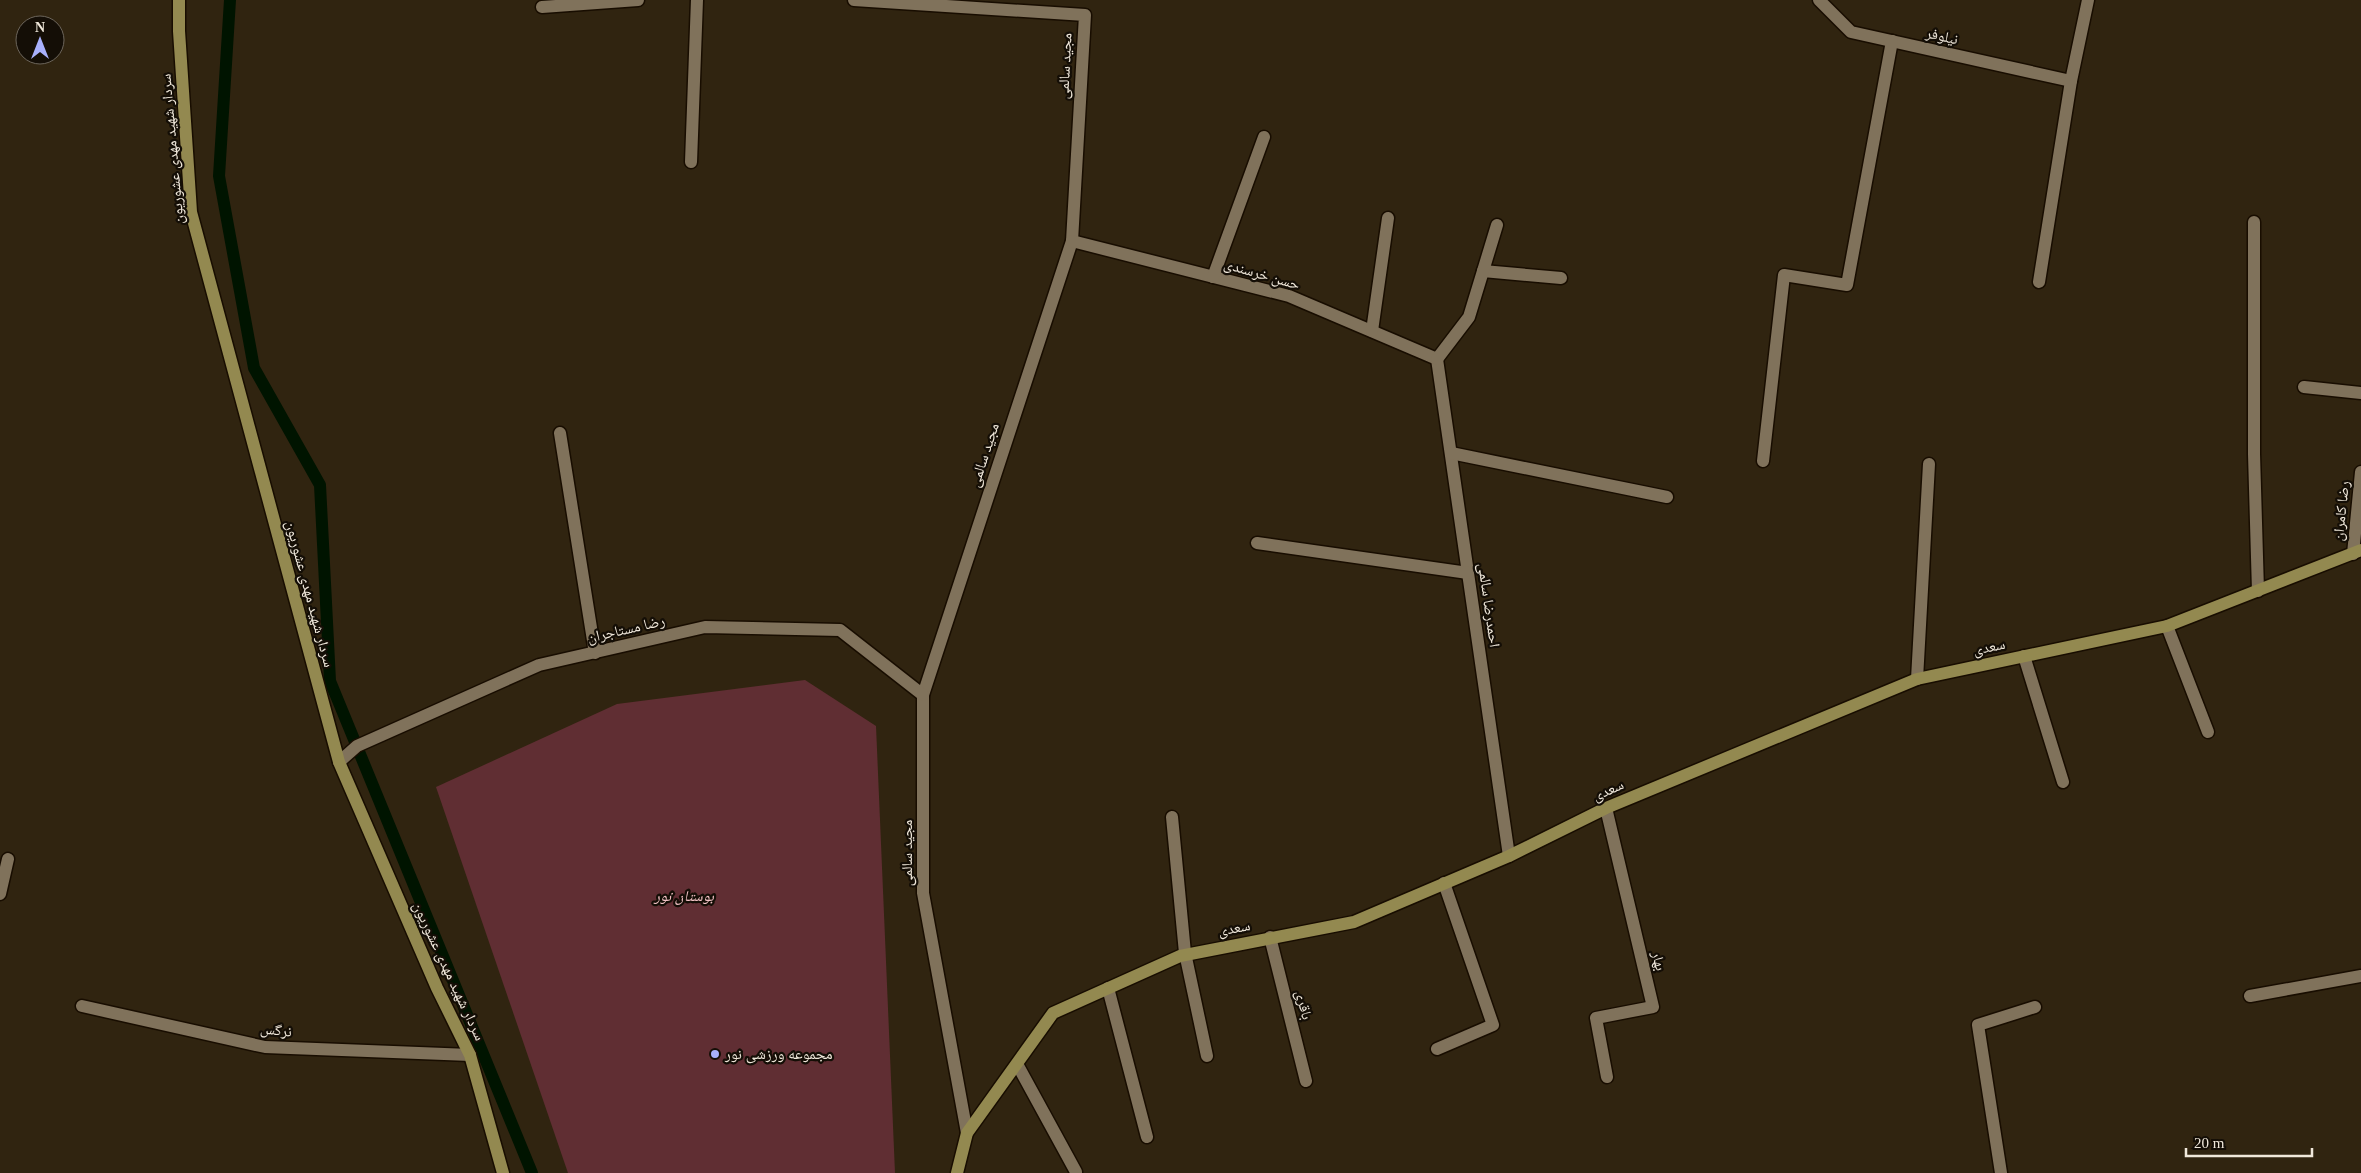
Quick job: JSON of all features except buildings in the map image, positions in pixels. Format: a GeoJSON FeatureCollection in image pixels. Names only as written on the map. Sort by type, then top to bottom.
{"type":"FeatureCollection","features":[{"type":"Feature","properties":{"kind":"street","name":"سردار شهید مهدی عشوریون"},"geometry":{"type":"LineString","coordinates":[[179,0],[179,31],[190,212],[339,762],[437,988],[470,1055],[503,1173]]}},
{"type":"Feature","properties":{"kind":"street"},"geometry":{"type":"LineString","coordinates":[[542,7],[638,0]]}},
{"type":"Feature","properties":{"kind":"street"},"geometry":{"type":"LineString","coordinates":[[691,162],[697,0]]}},
{"type":"Feature","properties":{"kind":"street","name":"مجید سالمی"},"geometry":{"type":"LineString","coordinates":[[854,0],[1013,5],[1084,14],[1072,241],[923,695],[923,893],[967,1133]]}},
{"type":"Feature","properties":{"kind":"street","name":"نیلوفر"},"geometry":{"type":"LineString","coordinates":[[1819,0],[1851,32],[2070,81]]}},
{"type":"Feature","properties":{"kind":"street"},"geometry":{"type":"LineString","coordinates":[[2039,282],[2070,81],[2088,0]]}},
{"type":"Feature","properties":{"kind":"street"},"geometry":{"type":"LineString","coordinates":[[1762,461],[1784,275],[1848,285],[1892,41]]}},
{"type":"Feature","properties":{"kind":"street"},"geometry":{"type":"LineString","coordinates":[[1213,277],[1264,137]]}},
{"type":"Feature","properties":{"kind":"street"},"geometry":{"type":"LineString","coordinates":[[1372,331],[1388,218]]}},
{"type":"Feature","properties":{"kind":"street"},"geometry":{"type":"LineString","coordinates":[[2254,222],[2254,454],[2258,591]]}},
{"type":"Feature","properties":{"kind":"street"},"geometry":{"type":"LineString","coordinates":[[1437,359],[1469,317],[1497,225]]}},
{"type":"Feature","properties":{"kind":"street","name":"حسن خرسندی"},"geometry":{"type":"LineString","coordinates":[[1072,241],[1289,296],[1437,359]]}},
{"type":"Feature","properties":{"kind":"street"},"geometry":{"type":"LineString","coordinates":[[1483,270],[1561,278]]}},
{"type":"Feature","properties":{"kind":"street","name":"احمدرضا سالمی"},"geometry":{"type":"LineString","coordinates":[[1437,359],[1509,856]]}},
{"type":"Feature","properties":{"kind":"street"},"geometry":{"type":"LineString","coordinates":[[2304,387],[2361,393]]}},
{"type":"Feature","properties":{"kind":"street"},"geometry":{"type":"LineString","coordinates":[[560,433],[595,653]]}},
{"type":"Feature","properties":{"kind":"street"},"geometry":{"type":"LineString","coordinates":[[1451,453],[1667,496]]}},
{"type":"Feature","properties":{"kind":"street"},"geometry":{"type":"LineString","coordinates":[[1917,679],[1929,464]]}},
{"type":"Feature","properties":{"kind":"street","name":"رضا کامران"},"geometry":{"type":"LineString","coordinates":[[2357,552],[2361,472]]}},
{"type":"Feature","properties":{"kind":"street"},"geometry":{"type":"LineString","coordinates":[[1257,543],[1468,573]]}},
{"type":"Feature","properties":{"kind":"street","name":"سعدی"},"geometry":{"type":"LineString","coordinates":[[957,1173],[967,1133],[1053,1013],[1183,954],[1354,922],[1509,856],[1606,808],[1917,679],[2167,626],[2357,552]]}},
{"type":"Feature","properties":{"kind":"street"},"geometry":{"type":"LineString","coordinates":[[2167,626],[2208,732]]}},
{"type":"Feature","properties":{"kind":"street","name":"رضا مستاجران"},"geometry":{"type":"LineString","coordinates":[[339,762],[357,746],[539,665],[705,627],[840,630],[923,695]]}},
{"type":"Feature","properties":{"kind":"street"},"geometry":{"type":"LineString","coordinates":[[2024,656],[2064,782]]}},
{"type":"Feature","properties":{"kind":"street","name":"بهار"},"geometry":{"type":"LineString","coordinates":[[1606,808],[1653,1007],[1596,1018],[1607,1077]]}},
{"type":"Feature","properties":{"kind":"street"},"geometry":{"type":"LineString","coordinates":[[1172,817],[1183,954],[1207,1056]]}},
{"type":"Feature","properties":{"kind":"street"},"geometry":{"type":"LineString","coordinates":[[0,894],[8,859]]}},
{"type":"Feature","properties":{"kind":"street"},"geometry":{"type":"LineString","coordinates":[[1437,1049],[1493,1025],[1444,883]]}},
{"type":"Feature","properties":{"kind":"street","name":"باقری"},"geometry":{"type":"LineString","coordinates":[[1270,937],[1306,1081]]}},
{"type":"Feature","properties":{"kind":"street"},"geometry":{"type":"LineString","coordinates":[[2250,996],[2361,976]]}},
{"type":"Feature","properties":{"kind":"street"},"geometry":{"type":"LineString","coordinates":[[1108,988],[1147,1137]]}},
{"type":"Feature","properties":{"kind":"street","name":"نرگس"},"geometry":{"type":"LineString","coordinates":[[82,1006],[266,1047],[470,1055]]}},
{"type":"Feature","properties":{"kind":"street"},"geometry":{"type":"LineString","coordinates":[[2001,1173],[1978,1025],[2035,1007]]}},
{"type":"Feature","properties":{"kind":"street"},"geometry":{"type":"LineString","coordinates":[[1017,1064],[1076,1172]]}},
{"type":"Feature","properties":{"kind":"green space","name":"بوستان نور"},"geometry":{"type":"Polygon","coordinates":[[[805,680],[876,726],[895,1173],[568,1173],[436,787],[617,704],[805,680]]]}},
{"type":"Feature","properties":{"kind":"waterway"},"geometry":{"type":"LineString","coordinates":[[230,0],[219,176],[254,368],[320,485],[330,681],[532,1173]]}},
{"type":"Feature","properties":{"kind":"place","name":"مجموعه ورزشی نور"},"geometry":{"type":"Point","coordinates":[715,1054]}}]}
